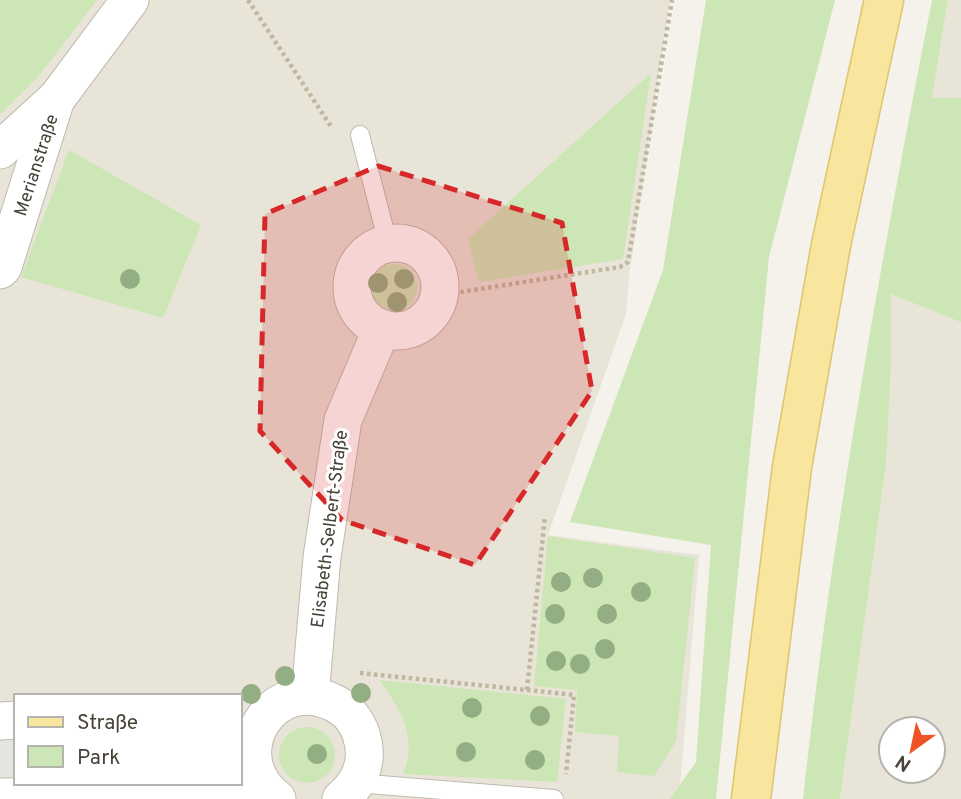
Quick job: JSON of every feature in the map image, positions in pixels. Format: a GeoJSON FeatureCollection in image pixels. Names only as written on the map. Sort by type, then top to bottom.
{"type":"FeatureCollection","features":[{"type":"Feature","properties":{"kind":"main road"},"geometry":{"type":"LineString","coordinates":[[751,799],[792,467],[831,245],[884,0]]}},
{"type":"Feature","properties":{"kind":"street","name":"Merianstraße"},"geometry":{"type":"LineString","coordinates":[[0,150],[57,98],[130,0]]}},
{"type":"Feature","properties":{"kind":"street","name":"Merianstraße"},"geometry":{"type":"LineString","coordinates":[[0,270],[57,98]]}},
{"type":"Feature","properties":{"kind":"street"},"geometry":{"type":"LineString","coordinates":[[404,243],[426,254],[439,276],[440,289],[438,302],[421,324],[395,331],[369,321],[359,310],[354,297],[353,282],[356,268],[365,256],[377,247],[404,243]]}},
{"type":"Feature","properties":{"kind":"street","name":"Elisabeth-Selbert-Straße"},"geometry":{"type":"LineString","coordinates":[[310,696],[322,557],[343,420],[382,328]]}},
{"type":"Feature","properties":{"kind":"street"},"geometry":{"type":"LineString","coordinates":[[272,795],[258,778],[252,762],[252,745],[257,729],[253,715],[286,700],[310,696],[327,699],[342,707],[354,719],[362,734],[365,751],[363,767],[348,791]]}},
{"type":"Feature","properties":{"kind":"street"},"geometry":{"type":"LineString","coordinates":[[0,797],[272,795]]}},
{"type":"Feature","properties":{"kind":"lane"},"geometry":{"type":"LineString","coordinates":[[360,135],[390,243]]}},
{"type":"Feature","properties":{"kind":"lane"},"geometry":{"type":"LineString","coordinates":[[348,791],[554,799]]}},
{"type":"Feature","properties":{"kind":"path"},"geometry":{"type":"LineString","coordinates":[[248,0],[335,133],[360,135]]}},
{"type":"Feature","properties":{"kind":"path"},"geometry":{"type":"LineString","coordinates":[[440,289],[454,293],[620,267],[628,262],[672,0]]}},
{"type":"Feature","properties":{"kind":"path"},"geometry":{"type":"LineString","coordinates":[[527,690],[545,516]]}},
{"type":"Feature","properties":{"kind":"path"},"geometry":{"type":"LineString","coordinates":[[355,672],[574,695],[565,783]]}},
{"type":"Feature","properties":{"kind":"highlighted area"},"geometry":{"type":"Polygon","coordinates":[[[378,166],[562,223],[592,391],[475,565],[342,520],[260,431],[265,214],[378,166]]]}},
{"type":"Feature","properties":{"kind":"shaded area"},"geometry":{"type":"Polygon","coordinates":[[[0,0],[670,0],[629,276],[626,314],[548,535],[699,555],[679,799],[0,799],[0,0]]]}},
{"type":"Feature","properties":{"kind":"shaded area"},"geometry":{"type":"Polygon","coordinates":[[[948,0],[961,0],[961,799],[840,799],[886,464],[891,365],[891,293],[932,98],[948,0]]]}},
{"type":"Feature","properties":{"kind":"shaded area"},"geometry":{"type":"Polygon","coordinates":[[[0,727],[14,727],[14,784],[0,788],[0,727]]]}},
{"type":"Feature","properties":{"kind":"green space"},"geometry":{"type":"Polygon","coordinates":[[[0,0],[97,0],[38,77],[0,115],[0,0]]]}},
{"type":"Feature","properties":{"kind":"green space"},"geometry":{"type":"Polygon","coordinates":[[[706,0],[835,0],[769,257],[716,799],[670,799],[696,762],[711,545],[570,522],[663,270],[706,0]]]}},
{"type":"Feature","properties":{"kind":"green space"},"geometry":{"type":"Polygon","coordinates":[[[932,0],[948,0],[932,98],[961,98],[961,322],[891,294],[886,464],[840,799],[803,799],[828,598],[859,398],[932,0]]]}},
{"type":"Feature","properties":{"kind":"green space"},"geometry":{"type":"Polygon","coordinates":[[[651,73],[623,259],[479,282],[468,239],[651,73]]]}},
{"type":"Feature","properties":{"kind":"green space"},"geometry":{"type":"Polygon","coordinates":[[[69,150],[201,225],[163,318],[21,277],[69,150]]]}},
{"type":"Feature","properties":{"kind":"green space"},"geometry":{"type":"Polygon","coordinates":[[[394,264],[410,271],[417,287],[410,303],[394,310],[378,303],[371,287],[378,271],[394,264]]]}},
{"type":"Feature","properties":{"kind":"green space"},"geometry":{"type":"Polygon","coordinates":[[[548,536],[695,558],[676,741],[654,776],[617,772],[619,736],[575,732],[577,690],[534,686],[548,536]]]}},
{"type":"Feature","properties":{"kind":"green space"},"geometry":{"type":"Polygon","coordinates":[[[379,680],[566,699],[557,782],[403,774],[409,748],[405,724],[379,680]]]}},
{"type":"Feature","properties":{"kind":"green space"},"geometry":{"type":"Polygon","coordinates":[[[307,727],[318,729],[327,735],[333,744],[333,766],[327,775],[318,781],[307,783],[296,781],[287,775],[281,766],[279,755],[281,744],[287,735],[296,729],[307,727]]]}}]}
